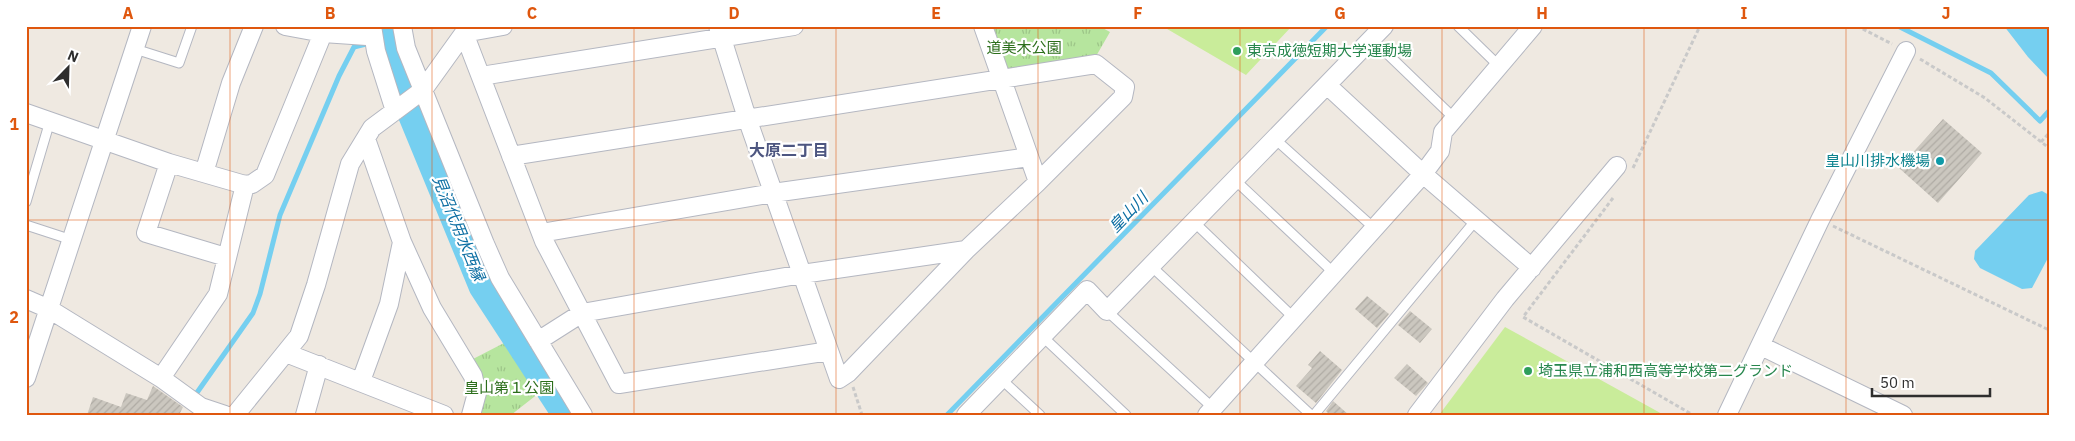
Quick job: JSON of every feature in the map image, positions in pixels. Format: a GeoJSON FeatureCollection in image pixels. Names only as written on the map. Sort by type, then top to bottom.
{"type":"FeatureCollection","features":[{"type":"Feature","properties":{"kind":"street"},"geometry":{"type":"LineString","coordinates":[[26,378],[142,26]]}},
{"type":"Feature","properties":{"kind":"street"},"geometry":{"type":"LineString","coordinates":[[204,173],[231,83],[254,26]]}},
{"type":"Feature","properties":{"kind":"street"},"geometry":{"type":"LineString","coordinates":[[284,26],[323,33],[367,36],[372,28]]}},
{"type":"Feature","properties":{"kind":"street"},"geometry":{"type":"LineString","coordinates":[[402,26],[406,48],[500,278],[583,415]]}},
{"type":"Feature","properties":{"kind":"street"},"geometry":{"type":"LineString","coordinates":[[235,415],[299,336],[316,285],[350,164],[372,128],[423,90],[464,33],[503,26]]}},
{"type":"Feature","properties":{"kind":"street"},"geometry":{"type":"LineString","coordinates":[[480,76],[720,32],[794,26]]}},
{"type":"Feature","properties":{"kind":"street"},"geometry":{"type":"LineString","coordinates":[[984,26],[1038,182]]}},
{"type":"Feature","properties":{"kind":"street"},"geometry":{"type":"LineString","coordinates":[[1210,412],[1423,174],[1440,151],[1444,132],[1533,26]]}},
{"type":"Feature","properties":{"kind":"street"},"geometry":{"type":"LineString","coordinates":[[372,28],[376,51],[395,111]]}},
{"type":"Feature","properties":{"kind":"street"},"geometry":{"type":"LineString","coordinates":[[511,156],[747,118],[1096,64],[1125,87],[1122,97],[1038,182],[966,250],[848,373],[839,379],[747,118],[720,32]]}},
{"type":"Feature","properties":{"kind":"street"},"geometry":{"type":"LineString","coordinates":[[966,415],[1087,290],[1107,311],[1328,86],[1378,32]]}},
{"type":"Feature","properties":{"kind":"street"},"geometry":{"type":"LineString","coordinates":[[26,113],[169,163],[245,185],[252,184],[265,175],[323,33]]}},
{"type":"Feature","properties":{"kind":"street"},"geometry":{"type":"LineString","coordinates":[[464,33],[541,234],[619,384],[829,351]]}},
{"type":"Feature","properties":{"kind":"street"},"geometry":{"type":"LineString","coordinates":[[1727,415],[1820,220],[1906,51]]}},
{"type":"Feature","properties":{"kind":"street"},"geometry":{"type":"LineString","coordinates":[[1328,86],[1423,174],[1532,268]]}},
{"type":"Feature","properties":{"kind":"street"},"geometry":{"type":"LineString","coordinates":[[366,139],[402,242],[432,308],[474,376],[477,392],[470,415]]}},
{"type":"Feature","properties":{"kind":"street"},"geometry":{"type":"LineString","coordinates":[[541,234],[774,193],[1029,157]]}},
{"type":"Feature","properties":{"kind":"street"},"geometry":{"type":"LineString","coordinates":[[169,163],[146,233],[226,258]]}},
{"type":"Feature","properties":{"kind":"street"},"geometry":{"type":"LineString","coordinates":[[1417,415],[1532,268],[1625,168]]}},
{"type":"Feature","properties":{"kind":"street"},"geometry":{"type":"LineString","coordinates":[[161,378],[218,294],[245,185]]}},
{"type":"Feature","properties":{"kind":"street"},"geometry":{"type":"LineString","coordinates":[[361,381],[389,304],[402,242]]}},
{"type":"Feature","properties":{"kind":"street"},"geometry":{"type":"LineString","coordinates":[[538,341],[582,313],[802,274],[966,250]]}},
{"type":"Feature","properties":{"kind":"street"},"geometry":{"type":"LineString","coordinates":[[26,299],[49,309],[161,378],[201,407],[225,415]]}},
{"type":"Feature","properties":{"kind":"street"},"geometry":{"type":"LineString","coordinates":[[1761,346],[1903,415]]}},
{"type":"Feature","properties":{"kind":"street"},"geometry":{"type":"LineString","coordinates":[[286,353],[444,415]]}},
{"type":"Feature","properties":{"kind":"street"},"geometry":{"type":"LineString","coordinates":[[305,415],[319,365]]}},
{"type":"Feature","properties":{"kind":"lane"},"geometry":{"type":"LineString","coordinates":[[135,49],[179,63],[192,26]]}},
{"type":"Feature","properties":{"kind":"lane"},"geometry":{"type":"LineString","coordinates":[[1458,26],[1499,66]]}},
{"type":"Feature","properties":{"kind":"lane"},"geometry":{"type":"LineString","coordinates":[[1378,32],[1455,119]]}},
{"type":"Feature","properties":{"kind":"lane"},"geometry":{"type":"LineString","coordinates":[[26,202],[50,121]]}},
{"type":"Feature","properties":{"kind":"lane"},"geometry":{"type":"LineString","coordinates":[[1275,139],[1374,228]]}},
{"type":"Feature","properties":{"kind":"lane"},"geometry":{"type":"LineString","coordinates":[[1235,180],[1334,273]]}},
{"type":"Feature","properties":{"kind":"lane"},"geometry":{"type":"LineString","coordinates":[[1314,415],[1476,220]]}},
{"type":"Feature","properties":{"kind":"lane"},"geometry":{"type":"LineString","coordinates":[[1194,222],[1294,318]]}},
{"type":"Feature","properties":{"kind":"lane"},"geometry":{"type":"LineString","coordinates":[[26,225],[72,240]]}},
{"type":"Feature","properties":{"kind":"lane"},"geometry":{"type":"LineString","coordinates":[[1151,266],[1310,415]]}},
{"type":"Feature","properties":{"kind":"lane"},"geometry":{"type":"LineString","coordinates":[[1107,311],[1210,412]]}},
{"type":"Feature","properties":{"kind":"lane"},"geometry":{"type":"LineString","coordinates":[[1042,336],[1126,415]]}},
{"type":"Feature","properties":{"kind":"lane"},"geometry":{"type":"LineString","coordinates":[[1001,379],[1040,415]]}},
{"type":"Feature","properties":{"kind":"path"},"geometry":{"type":"LineString","coordinates":[[1625,168],[1638,161],[1700,26]]}},
{"type":"Feature","properties":{"kind":"path"},"geometry":{"type":"LineString","coordinates":[[1857,26],[1906,51],[1985,98],[2049,148]]}},
{"type":"Feature","properties":{"kind":"path"},"geometry":{"type":"LineString","coordinates":[[2041,142],[2049,133]]}},
{"type":"Feature","properties":{"kind":"path"},"geometry":{"type":"LineString","coordinates":[[1617,193],[1523,317],[1693,415]]}},
{"type":"Feature","properties":{"kind":"path"},"geometry":{"type":"LineString","coordinates":[[1820,220],[2049,330]]}},
{"type":"Feature","properties":{"kind":"path"},"geometry":{"type":"LineString","coordinates":[[848,373],[862,415]]}},
{"type":"Feature","properties":{"kind":"green space","name":"道美木公園"},"geometry":{"type":"Polygon","coordinates":[[[993,26],[1099,26],[1110,32],[1095,58],[1009,72],[993,26]]]}},
{"type":"Feature","properties":{"kind":"green space","name":"東京成徳短期大学運動場"},"geometry":{"type":"Polygon","coordinates":[[[1162,26],[1292,26],[1246,75],[1162,26]]]}},
{"type":"Feature","properties":{"kind":"green space","name":"埼玉県立浦和西高等学校第二グランド"},"geometry":{"type":"Polygon","coordinates":[[[1505,327],[1664,415],[1439,415],[1505,327]]]}},
{"type":"Feature","properties":{"kind":"green space","name":"皇山第１公園"},"geometry":{"type":"Polygon","coordinates":[[[504,343],[539,393],[511,415],[480,415],[485,392],[483,380],[473,359],[504,343]]]}},
{"type":"Feature","properties":{"kind":"water"},"geometry":{"type":"Polygon","coordinates":[[[2004,26],[2049,26],[2049,79],[2028,57],[2004,26]]]}},
{"type":"Feature","properties":{"kind":"water"},"geometry":{"type":"Polygon","coordinates":[[[2042,191],[2049,195],[2049,256],[2032,288],[2022,289],[1980,268],[1974,259],[1975,251],[2029,195],[2042,191]]]}},
{"type":"Feature","properties":{"kind":"building","name":"皇山川排水機場"},"geometry":{"type":"Polygon","coordinates":[[[1943,119],[1982,153],[1938,203],[1899,168],[1943,119]]]}},
{"type":"Feature","properties":{"kind":"building"},"geometry":{"type":"Polygon","coordinates":[[[1367,296],[1389,314],[1377,328],[1355,309],[1367,296]]]}},
{"type":"Feature","properties":{"kind":"building"},"geometry":{"type":"Polygon","coordinates":[[[1410,311],[1432,329],[1420,343],[1398,325],[1410,311]]]}},
{"type":"Feature","properties":{"kind":"building"},"geometry":{"type":"Polygon","coordinates":[[[1320,351],[1342,370],[1316,403],[1296,386],[1312,368],[1308,365],[1320,351]]]}},
{"type":"Feature","properties":{"kind":"building"},"geometry":{"type":"Polygon","coordinates":[[[1407,364],[1428,383],[1416,396],[1394,378],[1407,364]]]}},
{"type":"Feature","properties":{"kind":"building"},"geometry":{"type":"Polygon","coordinates":[[[153,386],[183,407],[179,415],[87,415],[93,397],[121,407],[126,393],[147,400],[153,386]]]}},
{"type":"Feature","properties":{"kind":"building"},"geometry":{"type":"Polygon","coordinates":[[[1333,401],[1349,415],[1330,415],[1326,411],[1333,401]]]}},
{"type":"Feature","properties":{"kind":"waterway","name":"見沼代用水西縁"},"geometry":{"type":"LineString","coordinates":[[384,26],[399,82],[483,286],[567,415]]}},
{"type":"Feature","properties":{"kind":"waterway","name":"皇山川"},"geometry":{"type":"LineString","coordinates":[[947,415],[1327,26]]}},
{"type":"Feature","properties":{"kind":"waterway"},"geometry":{"type":"LineString","coordinates":[[1898,26],[1991,73],[2040,121],[2049,111]]}},
{"type":"Feature","properties":{"kind":"waterway"},"geometry":{"type":"LineString","coordinates":[[377,43],[387,42]]}},
{"type":"Feature","properties":{"kind":"waterway"},"geometry":{"type":"LineString","coordinates":[[196,394],[253,313],[260,294],[280,215],[339,76],[354,47],[366,44]]}},
{"type":"Feature","properties":{"kind":"place","name":"東京成徳短期大学運動場"},"geometry":{"type":"Point","coordinates":[1237,51]}},
{"type":"Feature","properties":{"kind":"place","name":"皇山川排水機場"},"geometry":{"type":"Point","coordinates":[1940,161]}},
{"type":"Feature","properties":{"kind":"place","name":"埼玉県立浦和西高等学校第二グランド"},"geometry":{"type":"Point","coordinates":[1528,371]}},
{"type":"Feature","properties":{"kind":"district","name":"大原二丁目"},"geometry":{"type":"Point","coordinates":[789,150]}}]}
